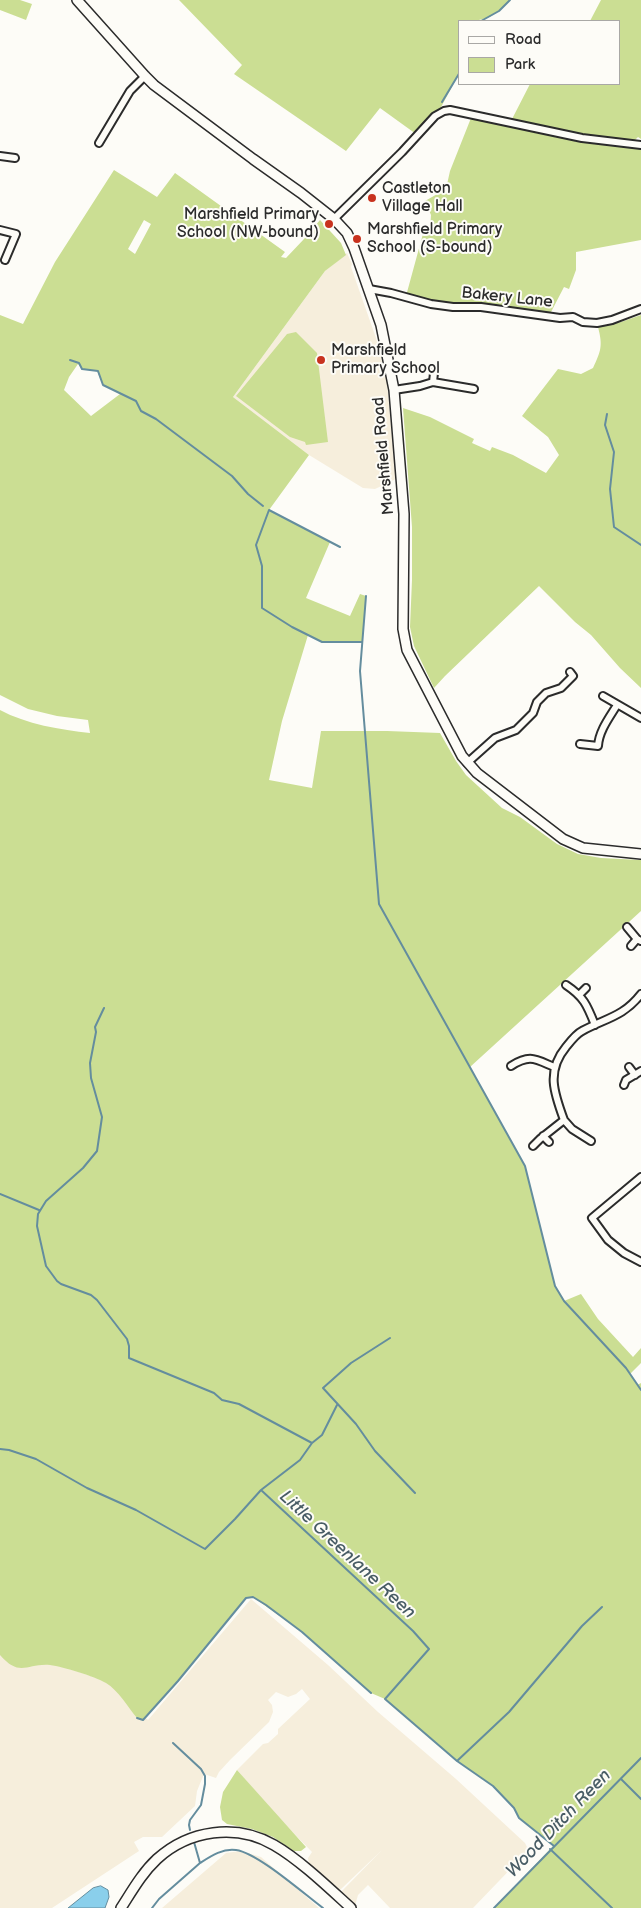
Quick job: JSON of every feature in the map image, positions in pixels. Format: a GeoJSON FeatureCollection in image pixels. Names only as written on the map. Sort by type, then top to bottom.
{"type":"FeatureCollection","features":[{"type":"Feature","properties":{"kind":"street","name":"Marshfield Road"},"geometry":{"type":"LineString","coordinates":[[83,2],[145,76],[334,219],[347,233],[360,262],[381,325],[394,390],[404,514],[404,634],[407,650],[467,763],[542,824],[573,845],[596,850],[641,854]]}},
{"type":"Feature","properties":{"kind":"street"},"geometry":{"type":"LineString","coordinates":[[99,143],[130,91],[145,76]]}},
{"type":"Feature","properties":{"kind":"street"},"geometry":{"type":"LineString","coordinates":[[334,219],[436,116],[444,111],[450,110],[582,138],[641,145]]}},
{"type":"Feature","properties":{"kind":"street"},"geometry":{"type":"LineString","coordinates":[[0,156],[15,158]]}},
{"type":"Feature","properties":{"kind":"street"},"geometry":{"type":"LineString","coordinates":[[0,230],[16,234],[5,260]]}},
{"type":"Feature","properties":{"kind":"street","name":"Bakery Lane"},"geometry":{"type":"LineString","coordinates":[[369,289],[431,304],[481,307],[560,318],[573,317],[583,322],[597,323],[612,320],[641,310]]}},
{"type":"Feature","properties":{"kind":"street"},"geometry":{"type":"LineString","coordinates":[[433,382],[434,373]]}},
{"type":"Feature","properties":{"kind":"street"},"geometry":{"type":"LineString","coordinates":[[394,390],[433,382],[474,388]]}},
{"type":"Feature","properties":{"kind":"street"},"geometry":{"type":"LineString","coordinates":[[467,763],[494,738],[516,730],[533,713],[537,702],[546,693],[561,688],[573,676],[570,672]]}},
{"type":"Feature","properties":{"kind":"street"},"geometry":{"type":"LineString","coordinates":[[604,696],[641,718]]}},
{"type":"Feature","properties":{"kind":"street"},"geometry":{"type":"LineString","coordinates":[[580,744],[598,746],[602,728],[617,705]]}},
{"type":"Feature","properties":{"kind":"street"},"geometry":{"type":"LineString","coordinates":[[627,927],[639,940],[631,946]]}},
{"type":"Feature","properties":{"kind":"street"},"geometry":{"type":"LineString","coordinates":[[566,985],[580,994],[595,1025]]}},
{"type":"Feature","properties":{"kind":"street"},"geometry":{"type":"LineString","coordinates":[[580,994],[586,988]]}},
{"type":"Feature","properties":{"kind":"street"},"geometry":{"type":"LineString","coordinates":[[591,1141],[572,1129],[564,1120],[554,1089],[552,1072],[558,1057],[580,1032],[616,1016],[632,1006],[641,994]]}},
{"type":"Feature","properties":{"kind":"street"},"geometry":{"type":"LineString","coordinates":[[512,1066],[523,1059],[533,1058],[554,1067]]}},
{"type":"Feature","properties":{"kind":"street"},"geometry":{"type":"LineString","coordinates":[[624,1085],[626,1080],[638,1073],[628,1067]]}},
{"type":"Feature","properties":{"kind":"street"},"geometry":{"type":"LineString","coordinates":[[533,1146],[564,1120]]}},
{"type":"Feature","properties":{"kind":"street"},"geometry":{"type":"LineString","coordinates":[[543,1136],[549,1142]]}},
{"type":"Feature","properties":{"kind":"street"},"geometry":{"type":"LineString","coordinates":[[641,1177],[592,1218],[608,1240],[624,1253],[641,1262]]}},
{"type":"Feature","properties":{"kind":"street"},"geometry":{"type":"LineString","coordinates":[[121,1908],[150,1866],[169,1849],[198,1836],[228,1832],[252,1836],[274,1845],[297,1861],[351,1908]]}},
{"type":"Feature","properties":{"kind":"shaded area","name":"Marshfield Primary School"},"geometry":{"type":"Polygon","coordinates":[[[347,253],[376,338],[387,382],[396,479],[375,489],[363,488],[309,455],[233,397],[325,271],[347,253]]]}},
{"type":"Feature","properties":{"kind":"shaded area"},"geometry":{"type":"Polygon","coordinates":[[[251,1599],[328,1665],[525,1843],[528,1849],[524,1855],[473,1908],[390,1908],[368,1885],[358,1895],[355,1906],[340,1893],[382,1850],[340,1890],[309,1864],[308,1858],[312,1852],[275,1814],[237,1770],[263,1744],[268,1743],[278,1734],[278,1729],[310,1699],[302,1689],[288,1697],[276,1692],[268,1700],[272,1705],[273,1712],[269,1722],[230,1760],[216,1778],[204,1774],[197,1791],[195,1806],[162,1837],[143,1837],[134,1842],[139,1851],[52,1908],[0,1908],[0,1650],[49,1662],[109,1682],[148,1720],[251,1599]]]}},
{"type":"Feature","properties":{"kind":"shaded area"},"geometry":{"type":"Polygon","coordinates":[[[241,1851],[261,1857],[319,1908],[162,1908],[226,1853],[241,1851]]]}},
{"type":"Feature","properties":{"kind":"green space"},"geometry":{"type":"Polygon","coordinates":[[[0,0],[20,0],[32,4],[26,20],[0,10],[0,0]]]}},
{"type":"Feature","properties":{"kind":"green space"},"geometry":{"type":"Polygon","coordinates":[[[179,0],[510,0],[488,18],[458,20],[458,76],[440,109],[416,134],[380,108],[346,151],[234,74],[242,65],[179,0]]]}},
{"type":"Feature","properties":{"kind":"green space"},"geometry":{"type":"Polygon","coordinates":[[[601,0],[641,0],[641,139],[638,137],[634,141],[578,134],[511,121],[529,85],[621,85],[621,20],[591,20],[601,0]]]}},
{"type":"Feature","properties":{"kind":"green space"},"geometry":{"type":"Polygon","coordinates":[[[471,118],[578,142],[641,149],[641,240],[576,252],[576,270],[569,289],[564,287],[550,314],[446,304],[406,296],[424,230],[430,231],[431,215],[425,201],[446,189],[450,171],[471,118]]]}},
{"type":"Feature","properties":{"kind":"green space"},"geometry":{"type":"Polygon","coordinates":[[[114,170],[157,197],[175,173],[285,252],[281,257],[286,258],[320,220],[341,243],[346,255],[325,271],[233,397],[309,455],[269,510],[330,542],[306,598],[350,616],[360,594],[366,596],[362,642],[322,642],[308,635],[282,721],[269,780],[312,788],[321,731],[440,733],[466,775],[502,808],[520,817],[557,844],[578,854],[601,858],[641,860],[641,911],[470,1067],[525,1166],[555,1286],[564,1301],[581,1294],[598,1319],[633,1357],[641,1348],[641,1363],[630,1374],[637,1385],[641,1383],[641,1908],[494,1908],[553,1846],[519,1818],[514,1808],[493,1786],[457,1761],[385,1699],[371,1693],[302,1632],[253,1597],[246,1598],[178,1681],[143,1720],[137,1718],[115,1690],[101,1680],[50,1665],[19,1668],[7,1662],[0,1655],[0,710],[44,726],[90,733],[88,720],[57,716],[28,709],[0,695],[0,315],[23,324],[55,262],[114,170]],[[144,220],[128,249],[135,254],[151,224],[144,220]],[[78,364],[69,377],[64,390],[91,416],[120,394],[103,385],[97,371],[82,369],[78,364]]]}},
{"type":"Feature","properties":{"kind":"green space"},"geometry":{"type":"Polygon","coordinates":[[[641,315],[641,688],[620,668],[591,635],[575,622],[539,586],[434,688],[414,646],[410,627],[412,527],[403,408],[430,417],[474,439],[472,443],[490,451],[492,447],[513,455],[546,473],[559,455],[548,437],[522,416],[558,369],[581,374],[593,368],[600,348],[598,327],[641,315]]]}},
{"type":"Feature","properties":{"kind":"green space"},"geometry":{"type":"Polygon","coordinates":[[[296,332],[317,353],[328,442],[306,445],[305,442],[290,437],[236,396],[287,334],[296,332]]]}},
{"type":"Feature","properties":{"kind":"green space"},"geometry":{"type":"Polygon","coordinates":[[[237,1770],[306,1847],[301,1851],[294,1851],[273,1837],[252,1829],[227,1824],[222,1820],[220,1807],[223,1792],[237,1770]]]}},
{"type":"Feature","properties":{"kind":"water"},"geometry":{"type":"Polygon","coordinates":[[[101,1886],[108,1890],[109,1897],[105,1908],[68,1908],[93,1888],[101,1886]]]}},
{"type":"Feature","properties":{"kind":"waterway"},"geometry":{"type":"LineString","coordinates":[[483,20],[499,11],[510,0]]}},
{"type":"Feature","properties":{"kind":"waterway"},"geometry":{"type":"LineString","coordinates":[[442,102],[458,75]]}},
{"type":"Feature","properties":{"kind":"waterway"},"geometry":{"type":"LineString","coordinates":[[70,360],[79,363],[82,369],[98,371],[103,385],[136,401],[141,411],[156,419],[232,476],[248,494],[263,506]]}},
{"type":"Feature","properties":{"kind":"waterway"},"geometry":{"type":"LineString","coordinates":[[607,414],[605,425],[614,452],[610,489],[614,527],[641,545]]}},
{"type":"Feature","properties":{"kind":"waterway"},"geometry":{"type":"LineString","coordinates":[[340,547],[269,510],[256,545],[262,566],[262,608],[292,627],[322,642],[362,642]]}},
{"type":"Feature","properties":{"kind":"waterway"},"geometry":{"type":"LineString","coordinates":[[366,596],[360,671],[379,904],[525,1166],[555,1286],[564,1301],[626,1368],[641,1390]]}},
{"type":"Feature","properties":{"kind":"waterway"},"geometry":{"type":"LineString","coordinates":[[104,1008],[95,1027],[96,1032],[90,1063],[91,1078],[102,1117],[97,1151],[83,1168],[46,1201],[38,1214],[37,1226],[46,1266],[61,1284],[91,1295],[97,1300],[127,1339],[129,1358],[214,1393],[222,1400],[239,1404],[312,1443]]}},
{"type":"Feature","properties":{"kind":"waterway"},"geometry":{"type":"LineString","coordinates":[[0,1194],[39,1210]]}},
{"type":"Feature","properties":{"kind":"waterway"},"geometry":{"type":"LineString","coordinates":[[390,1338],[351,1363],[323,1388],[356,1424],[375,1451],[415,1493]]}},
{"type":"Feature","properties":{"kind":"waterway"},"geometry":{"type":"LineString","coordinates":[[261,1490],[300,1460],[312,1443],[322,1435],[337,1405]]}},
{"type":"Feature","properties":{"kind":"waterway","name":"Little Greenlane Reen"},"geometry":{"type":"LineString","coordinates":[[0,1449],[36,1459],[87,1488],[136,1510],[205,1549],[261,1490],[413,1631],[429,1649],[385,1699],[457,1761],[493,1786],[514,1808],[519,1818],[554,1846]]}},
{"type":"Feature","properties":{"kind":"waterway"},"geometry":{"type":"LineString","coordinates":[[137,1718],[143,1720],[178,1681],[246,1598],[253,1597],[302,1632],[371,1693]]}},
{"type":"Feature","properties":{"kind":"waterway"},"geometry":{"type":"LineString","coordinates":[[457,1761],[509,1712],[582,1626],[602,1607]]}},
{"type":"Feature","properties":{"kind":"waterway"},"geometry":{"type":"LineString","coordinates":[[173,1743],[201,1769],[205,1776],[201,1805],[190,1820],[190,1830]]}},
{"type":"Feature","properties":{"kind":"waterway","name":"Wood Ditch Reen"},"geometry":{"type":"LineString","coordinates":[[494,1908],[641,1758]]}},
{"type":"Feature","properties":{"kind":"waterway"},"geometry":{"type":"LineString","coordinates":[[621,1779],[641,1799]]}},
{"type":"Feature","properties":{"kind":"waterway"},"geometry":{"type":"LineString","coordinates":[[194,1842],[200,1863],[226,1850],[236,1850],[245,1853],[268,1866],[323,1908]]}},
{"type":"Feature","properties":{"kind":"waterway"},"geometry":{"type":"LineString","coordinates":[[550,1849],[612,1908]]}},
{"type":"Feature","properties":{"kind":"waterway"},"geometry":{"type":"LineString","coordinates":[[152,1908],[159,1899],[200,1863]]}},
{"type":"Feature","properties":{"kind":"place","name":"Castleton Village Hall"},"geometry":{"type":"Point","coordinates":[372,198]}},
{"type":"Feature","properties":{"kind":"place","name":"Marshfield Primary School (NW-bound)"},"geometry":{"type":"Point","coordinates":[329,224]}},
{"type":"Feature","properties":{"kind":"place","name":"Marshfield Primary School (S-bound)"},"geometry":{"type":"Point","coordinates":[357,239]}},
{"type":"Feature","properties":{"kind":"place","name":"Marshfield Primary School"},"geometry":{"type":"Point","coordinates":[321,360]}}]}
